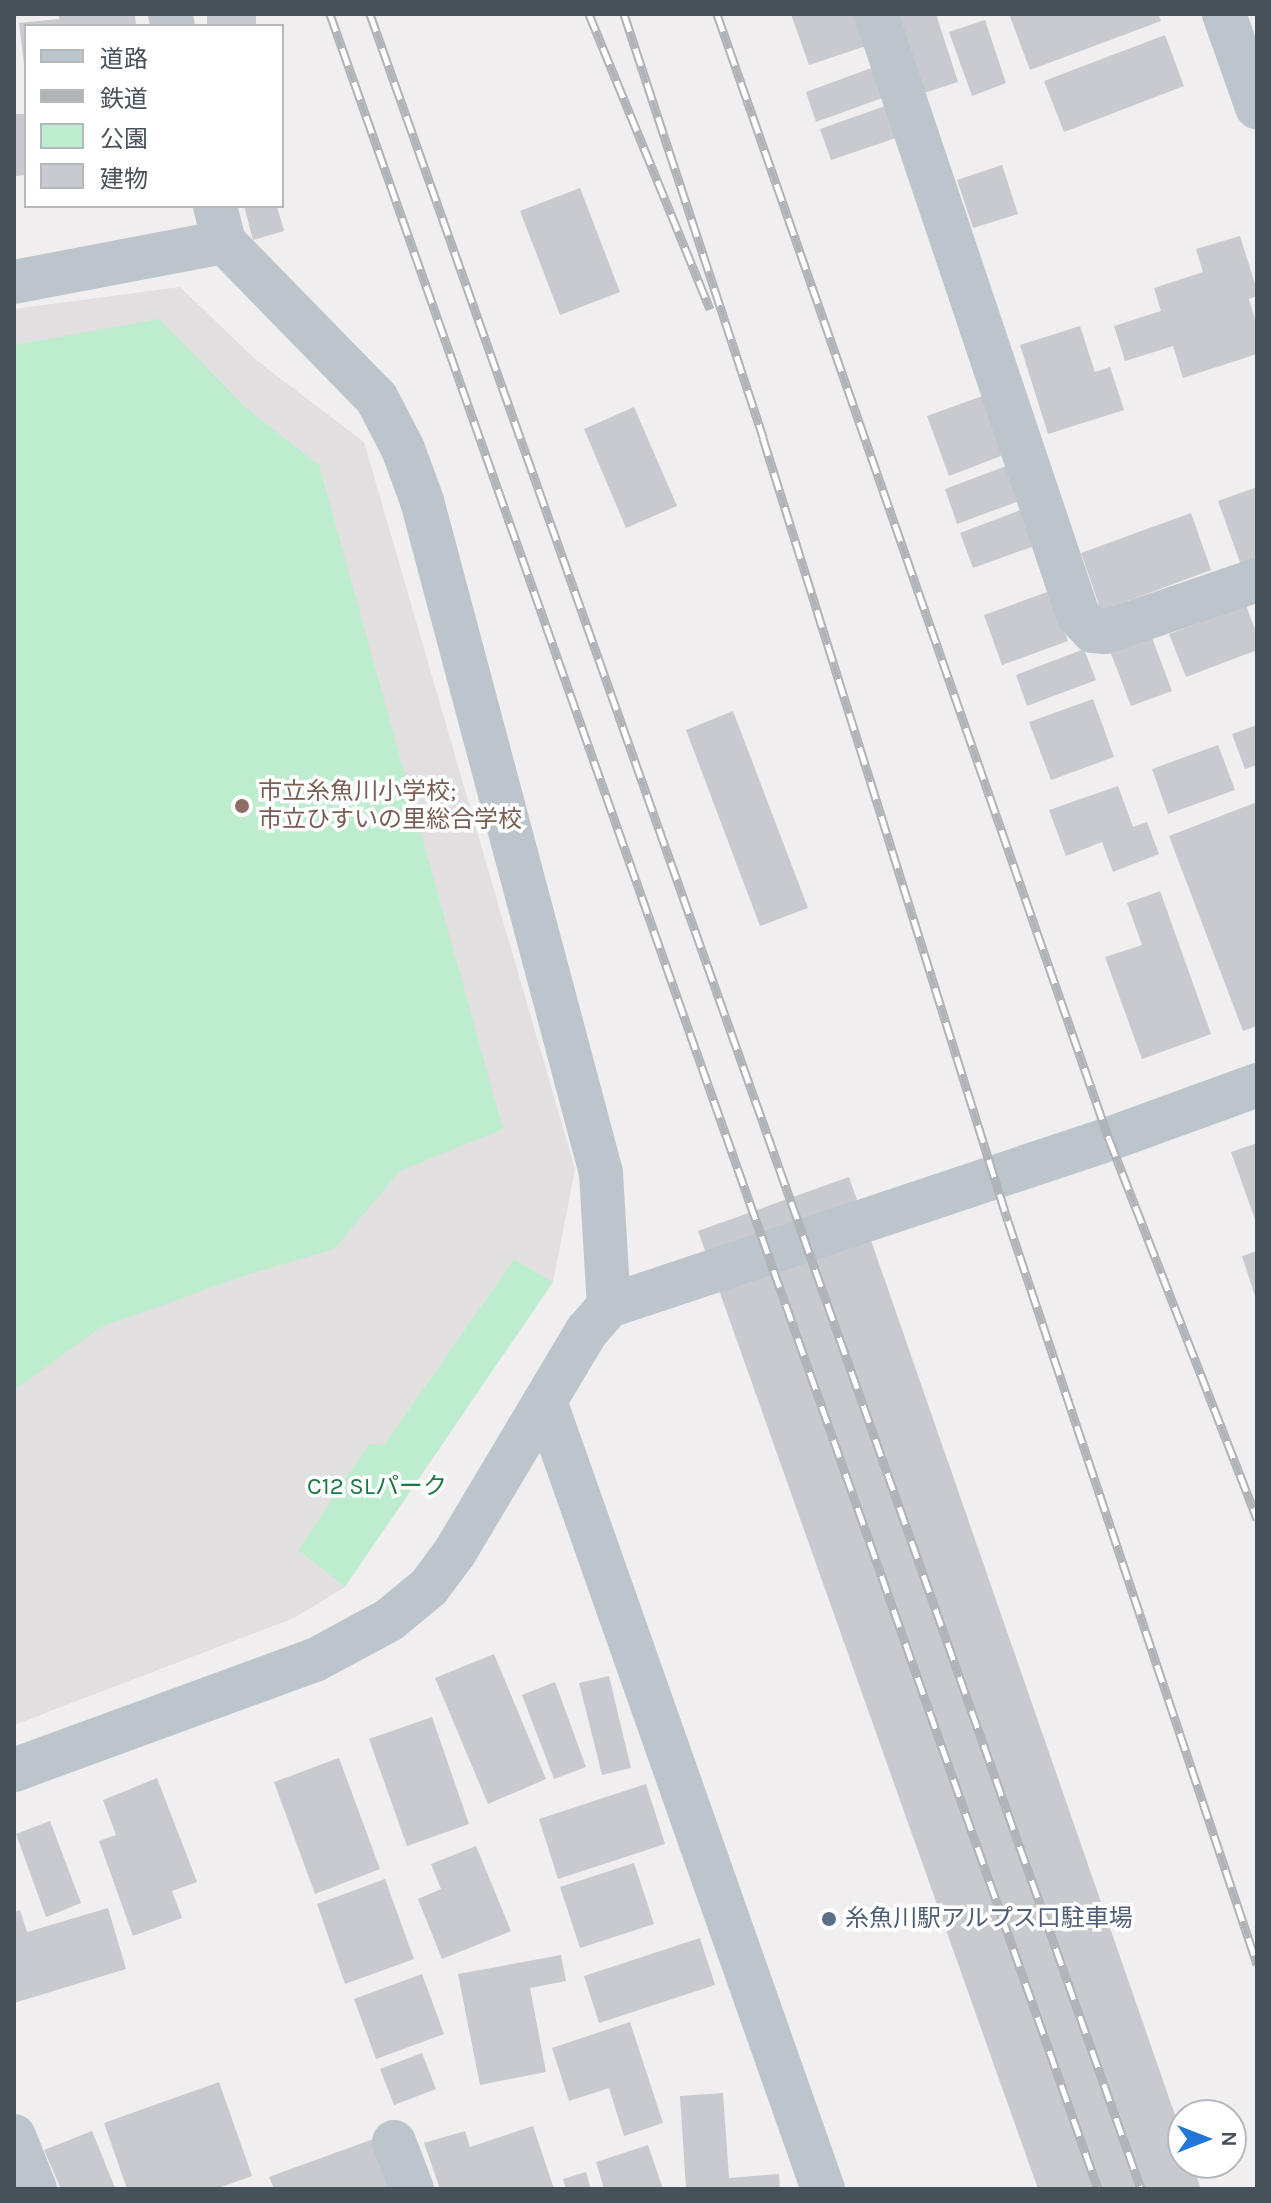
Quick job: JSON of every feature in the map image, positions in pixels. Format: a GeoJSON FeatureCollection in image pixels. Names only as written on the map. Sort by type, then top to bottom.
{"type":"FeatureCollection","features":[{"type":"Feature","properties":{"kind":"street"},"geometry":{"type":"LineString","coordinates":[[876,14],[1078,615],[1093,631],[1105,632],[1257,580]]}},
{"type":"Feature","properties":{"kind":"street"},"geometry":{"type":"LineString","coordinates":[[1224,14],[1257,107]]}},
{"type":"Feature","properties":{"kind":"street"},"geometry":{"type":"LineString","coordinates":[[14,282],[219,224],[377,399],[403,449],[422,501],[601,1173],[609,1306]]}},
{"type":"Feature","properties":{"kind":"street"},"geometry":{"type":"LineString","coordinates":[[14,1770],[315,1660],[389,1620],[429,1587],[455,1552],[587,1331],[609,1306],[1109,1139],[1257,1085]]}},
{"type":"Feature","properties":{"kind":"street"},"geometry":{"type":"LineString","coordinates":[[545,1401],[823,2189]]}},
{"type":"Feature","properties":{"kind":"street"},"geometry":{"type":"LineString","coordinates":[[14,2136],[35,2189]]}},
{"type":"Feature","properties":{"kind":"street"},"geometry":{"type":"LineString","coordinates":[[394,2142],[412,2189]]}},
{"type":"Feature","properties":{"kind":"shaded area","name":"市立糸魚川小学校; 市立ひすいの里総合学校"},"geometry":{"type":"Polygon","coordinates":[[[180,287],[256,360],[364,442],[575,1169],[553,1282],[514,1259],[384,1445],[369,1445],[298,1550],[345,1587],[294,1618],[14,1725],[14,309],[180,287]]]}},
{"type":"Feature","properties":{"kind":"green space","name":"市立糸魚川小学校; 市立ひすいの里総合学校"},"geometry":{"type":"Polygon","coordinates":[[[159,319],[247,409],[319,465],[503,1129],[400,1171],[334,1249],[246,1275],[101,1327],[14,1390],[14,345],[159,319]]]}},
{"type":"Feature","properties":{"kind":"green space","name":"C12 SLパーク"},"geometry":{"type":"Polygon","coordinates":[[[514,1259],[553,1282],[345,1587],[298,1550],[369,1444],[384,1445],[514,1259]]]}},
{"type":"Feature","properties":{"kind":"building"},"geometry":{"type":"Polygon","coordinates":[[[59,14],[135,14],[136,24],[24,24],[24,64],[19,23],[59,19],[59,14]]]}},
{"type":"Feature","properties":{"kind":"building"},"geometry":{"type":"Polygon","coordinates":[[[207,14],[256,14],[256,24],[207,24],[207,14]]]}},
{"type":"Feature","properties":{"kind":"building"},"geometry":{"type":"Polygon","coordinates":[[[791,14],[855,14],[866,46],[809,65],[791,14]]]}},
{"type":"Feature","properties":{"kind":"building"},"geometry":{"type":"Polygon","coordinates":[[[892,14],[936,14],[958,82],[918,95],[892,14]]]}},
{"type":"Feature","properties":{"kind":"building"},"geometry":{"type":"Polygon","coordinates":[[[1009,14],[1158,14],[1161,21],[1030,70],[1009,14]]]}},
{"type":"Feature","properties":{"kind":"building"},"geometry":{"type":"Polygon","coordinates":[[[985,20],[1006,83],[972,96],[949,32],[985,20]]]}},
{"type":"Feature","properties":{"kind":"building"},"geometry":{"type":"Polygon","coordinates":[[[1165,35],[1184,86],[1064,132],[1044,81],[1165,35]]]}},
{"type":"Feature","properties":{"kind":"building"},"geometry":{"type":"Polygon","coordinates":[[[874,67],[885,97],[816,122],[806,92],[874,67]]]}},
{"type":"Feature","properties":{"kind":"building"},"geometry":{"type":"Polygon","coordinates":[[[888,105],[899,137],[831,160],[820,129],[888,105]]]}},
{"type":"Feature","properties":{"kind":"building"},"geometry":{"type":"Polygon","coordinates":[[[14,114],[24,114],[24,175],[14,176],[14,114]]]}},
{"type":"Feature","properties":{"kind":"building"},"geometry":{"type":"Polygon","coordinates":[[[1002,165],[1018,214],[973,228],[957,180],[1002,165]]]}},
{"type":"Feature","properties":{"kind":"building"},"geometry":{"type":"Polygon","coordinates":[[[580,188],[620,292],[560,315],[520,211],[580,188]]]}},
{"type":"Feature","properties":{"kind":"building"},"geometry":{"type":"Polygon","coordinates":[[[245,208],[278,208],[284,231],[253,240],[245,208]]]}},
{"type":"Feature","properties":{"kind":"building"},"geometry":{"type":"Polygon","coordinates":[[[1240,236],[1257,290],[1257,296],[1249,299],[1257,326],[1257,354],[1183,378],[1173,346],[1125,361],[1114,326],[1161,311],[1154,288],[1203,272],[1196,249],[1240,236]]]}},
{"type":"Feature","properties":{"kind":"building"},"geometry":{"type":"Polygon","coordinates":[[[1080,326],[1095,372],[1110,367],[1124,410],[1048,434],[1020,345],[1080,326]]]}},
{"type":"Feature","properties":{"kind":"building"},"geometry":{"type":"Polygon","coordinates":[[[985,395],[1006,454],[949,476],[927,416],[985,395]]]}},
{"type":"Feature","properties":{"kind":"building"},"geometry":{"type":"Polygon","coordinates":[[[634,407],[677,506],[626,528],[584,429],[634,407]]]}},
{"type":"Feature","properties":{"kind":"building"},"geometry":{"type":"Polygon","coordinates":[[[1009,465],[1022,500],[957,524],[945,489],[1009,465]]]}},
{"type":"Feature","properties":{"kind":"building"},"geometry":{"type":"Polygon","coordinates":[[[1257,487],[1257,559],[1241,565],[1218,501],[1257,487]]]}},
{"type":"Feature","properties":{"kind":"building"},"geometry":{"type":"Polygon","coordinates":[[[1023,509],[1037,545],[973,568],[960,533],[1023,509]]]}},
{"type":"Feature","properties":{"kind":"building"},"geometry":{"type":"Polygon","coordinates":[[[1191,513],[1211,570],[1101,611],[1081,553],[1191,513]]]}},
{"type":"Feature","properties":{"kind":"building"},"geometry":{"type":"Polygon","coordinates":[[[1050,591],[1068,641],[1002,665],[984,615],[1050,591]]]}},
{"type":"Feature","properties":{"kind":"building"},"geometry":{"type":"Polygon","coordinates":[[[1246,605],[1257,635],[1257,650],[1186,677],[1169,634],[1246,605]]]}},
{"type":"Feature","properties":{"kind":"building"},"geometry":{"type":"Polygon","coordinates":[[[1151,635],[1172,691],[1131,706],[1110,651],[1151,635]]]}},
{"type":"Feature","properties":{"kind":"building"},"geometry":{"type":"Polygon","coordinates":[[[1084,649],[1096,680],[1027,706],[1016,675],[1084,649]]]}},
{"type":"Feature","properties":{"kind":"building"},"geometry":{"type":"Polygon","coordinates":[[[1093,699],[1114,757],[1051,780],[1029,722],[1093,699]]]}},
{"type":"Feature","properties":{"kind":"building"},"geometry":{"type":"Polygon","coordinates":[[[733,711],[808,908],[760,926],[686,730],[733,711]]]}},
{"type":"Feature","properties":{"kind":"building"},"geometry":{"type":"Polygon","coordinates":[[[1257,725],[1257,765],[1245,769],[1232,734],[1257,725]]]}},
{"type":"Feature","properties":{"kind":"building"},"geometry":{"type":"Polygon","coordinates":[[[1218,745],[1235,790],[1168,814],[1152,769],[1218,745]]]}},
{"type":"Feature","properties":{"kind":"building"},"geometry":{"type":"Polygon","coordinates":[[[1118,786],[1133,827],[1147,822],[1159,854],[1113,872],[1102,842],[1066,856],[1049,810],[1118,786]]]}},
{"type":"Feature","properties":{"kind":"building"},"geometry":{"type":"Polygon","coordinates":[[[1257,802],[1257,1026],[1243,1031],[1169,836],[1257,802]]]}},
{"type":"Feature","properties":{"kind":"building"},"geometry":{"type":"Polygon","coordinates":[[[1160,891],[1211,1034],[1142,1059],[1105,957],[1142,945],[1127,903],[1160,891]]]}},
{"type":"Feature","properties":{"kind":"building"},"geometry":{"type":"Polygon","coordinates":[[[1257,1143],[1257,1225],[1231,1152],[1257,1143]]]}},
{"type":"Feature","properties":{"kind":"building"},"geometry":{"type":"Polygon","coordinates":[[[849,1177],[1169,2099],[1167,2099],[1167,2179],[1198,2179],[1201,2189],[1038,2189],[698,1231],[849,1177]]]}},
{"type":"Feature","properties":{"kind":"building"},"geometry":{"type":"Polygon","coordinates":[[[1257,1251],[1257,1299],[1256,1299],[1242,1256],[1257,1251]]]}},
{"type":"Feature","properties":{"kind":"building"},"geometry":{"type":"Polygon","coordinates":[[[494,1654],[546,1779],[488,1804],[435,1678],[494,1654]]]}},
{"type":"Feature","properties":{"kind":"building"},"geometry":{"type":"Polygon","coordinates":[[[609,1676],[631,1768],[602,1775],[579,1683],[609,1676]]]}},
{"type":"Feature","properties":{"kind":"building"},"geometry":{"type":"Polygon","coordinates":[[[555,1682],[586,1767],[554,1779],[522,1695],[555,1682]]]}},
{"type":"Feature","properties":{"kind":"building"},"geometry":{"type":"Polygon","coordinates":[[[432,1717],[469,1824],[407,1846],[369,1739],[432,1717]]]}},
{"type":"Feature","properties":{"kind":"building"},"geometry":{"type":"Polygon","coordinates":[[[339,1758],[380,1869],[315,1894],[274,1782],[339,1758]]]}},
{"type":"Feature","properties":{"kind":"building"},"geometry":{"type":"Polygon","coordinates":[[[157,1778],[197,1882],[172,1891],[182,1918],[133,1936],[99,1841],[116,1835],[103,1800],[157,1778]]]}},
{"type":"Feature","properties":{"kind":"building"},"geometry":{"type":"Polygon","coordinates":[[[646,1784],[665,1844],[558,1879],[539,1819],[646,1784]]]}},
{"type":"Feature","properties":{"kind":"building"},"geometry":{"type":"Polygon","coordinates":[[[50,1821],[81,1903],[46,1917],[16,1834],[50,1821]]]}},
{"type":"Feature","properties":{"kind":"building"},"geometry":{"type":"Polygon","coordinates":[[[476,1846],[511,1931],[442,1959],[418,1899],[441,1889],[431,1864],[476,1846]]]}},
{"type":"Feature","properties":{"kind":"building"},"geometry":{"type":"Polygon","coordinates":[[[634,1863],[654,1924],[580,1948],[560,1887],[634,1863]]]}},
{"type":"Feature","properties":{"kind":"building"},"geometry":{"type":"Polygon","coordinates":[[[385,1879],[414,1959],[345,1984],[317,1904],[385,1879]]]}},
{"type":"Feature","properties":{"kind":"building"},"geometry":{"type":"Polygon","coordinates":[[[108,1908],[126,1969],[14,2003],[14,1912],[20,1910],[27,1932],[108,1908]]]}},
{"type":"Feature","properties":{"kind":"building"},"geometry":{"type":"Polygon","coordinates":[[[700,1938],[715,1985],[599,2023],[584,1976],[700,1938]]]}},
{"type":"Feature","properties":{"kind":"building"},"geometry":{"type":"Polygon","coordinates":[[[561,1955],[566,1981],[530,1988],[546,2072],[480,2085],[458,1974],[561,1955]]]}},
{"type":"Feature","properties":{"kind":"building"},"geometry":{"type":"Polygon","coordinates":[[[422,1974],[444,2034],[376,2059],[354,1999],[422,1974]]]}},
{"type":"Feature","properties":{"kind":"building"},"geometry":{"type":"Polygon","coordinates":[[[630,2022],[663,2123],[624,2136],[609,2088],[569,2101],[552,2048],[630,2022]]]}},
{"type":"Feature","properties":{"kind":"building"},"geometry":{"type":"Polygon","coordinates":[[[422,2053],[436,2089],[394,2105],[380,2069],[422,2053]]]}},
{"type":"Feature","properties":{"kind":"building"},"geometry":{"type":"Polygon","coordinates":[[[219,2082],[252,2176],[216,2189],[127,2189],[104,2123],[219,2082]]]}},
{"type":"Feature","properties":{"kind":"building"},"geometry":{"type":"Polygon","coordinates":[[[723,2093],[729,2178],[779,2174],[780,2189],[686,2189],[680,2096],[723,2093]]]}},
{"type":"Feature","properties":{"kind":"building"},"geometry":{"type":"Polygon","coordinates":[[[533,2126],[554,2189],[440,2189],[424,2143],[465,2131],[470,2147],[533,2126]]]}},
{"type":"Feature","properties":{"kind":"building"},"geometry":{"type":"Polygon","coordinates":[[[92,2131],[115,2188],[61,2189],[44,2150],[92,2131]]]}},
{"type":"Feature","properties":{"kind":"building"},"geometry":{"type":"Polygon","coordinates":[[[376,2138],[395,2189],[274,2189],[269,2177],[376,2138]]]}},
{"type":"Feature","properties":{"kind":"building"},"geometry":{"type":"Polygon","coordinates":[[[648,2145],[663,2189],[604,2189],[596,2162],[648,2145]]]}},
{"type":"Feature","properties":{"kind":"building"},"geometry":{"type":"Polygon","coordinates":[[[586,2172],[591,2189],[566,2189],[563,2179],[586,2172]]]}},
{"type":"Feature","properties":{"kind":"railway"},"geometry":{"type":"LineString","coordinates":[[330,14],[1098,2189]]}},
{"type":"Feature","properties":{"kind":"railway"},"geometry":{"type":"LineString","coordinates":[[370,14],[1141,2189]]}},
{"type":"Feature","properties":{"kind":"railway"},"geometry":{"type":"LineString","coordinates":[[589,14],[710,309]]}},
{"type":"Feature","properties":{"kind":"railway"},"geometry":{"type":"LineString","coordinates":[[624,14],[763,438],[1008,1221],[1257,1964]]}},
{"type":"Feature","properties":{"kind":"railway"},"geometry":{"type":"LineString","coordinates":[[717,14],[1109,1139],[1257,1519]]}},
{"type":"Feature","properties":{"kind":"place","name":"市立糸魚川小学校; 市立ひすいの里総合学校"},"geometry":{"type":"Point","coordinates":[242,806]}},
{"type":"Feature","properties":{"kind":"place","name":"糸魚川駅アルプス口駐車場"},"geometry":{"type":"Point","coordinates":[829,1919]}}]}
